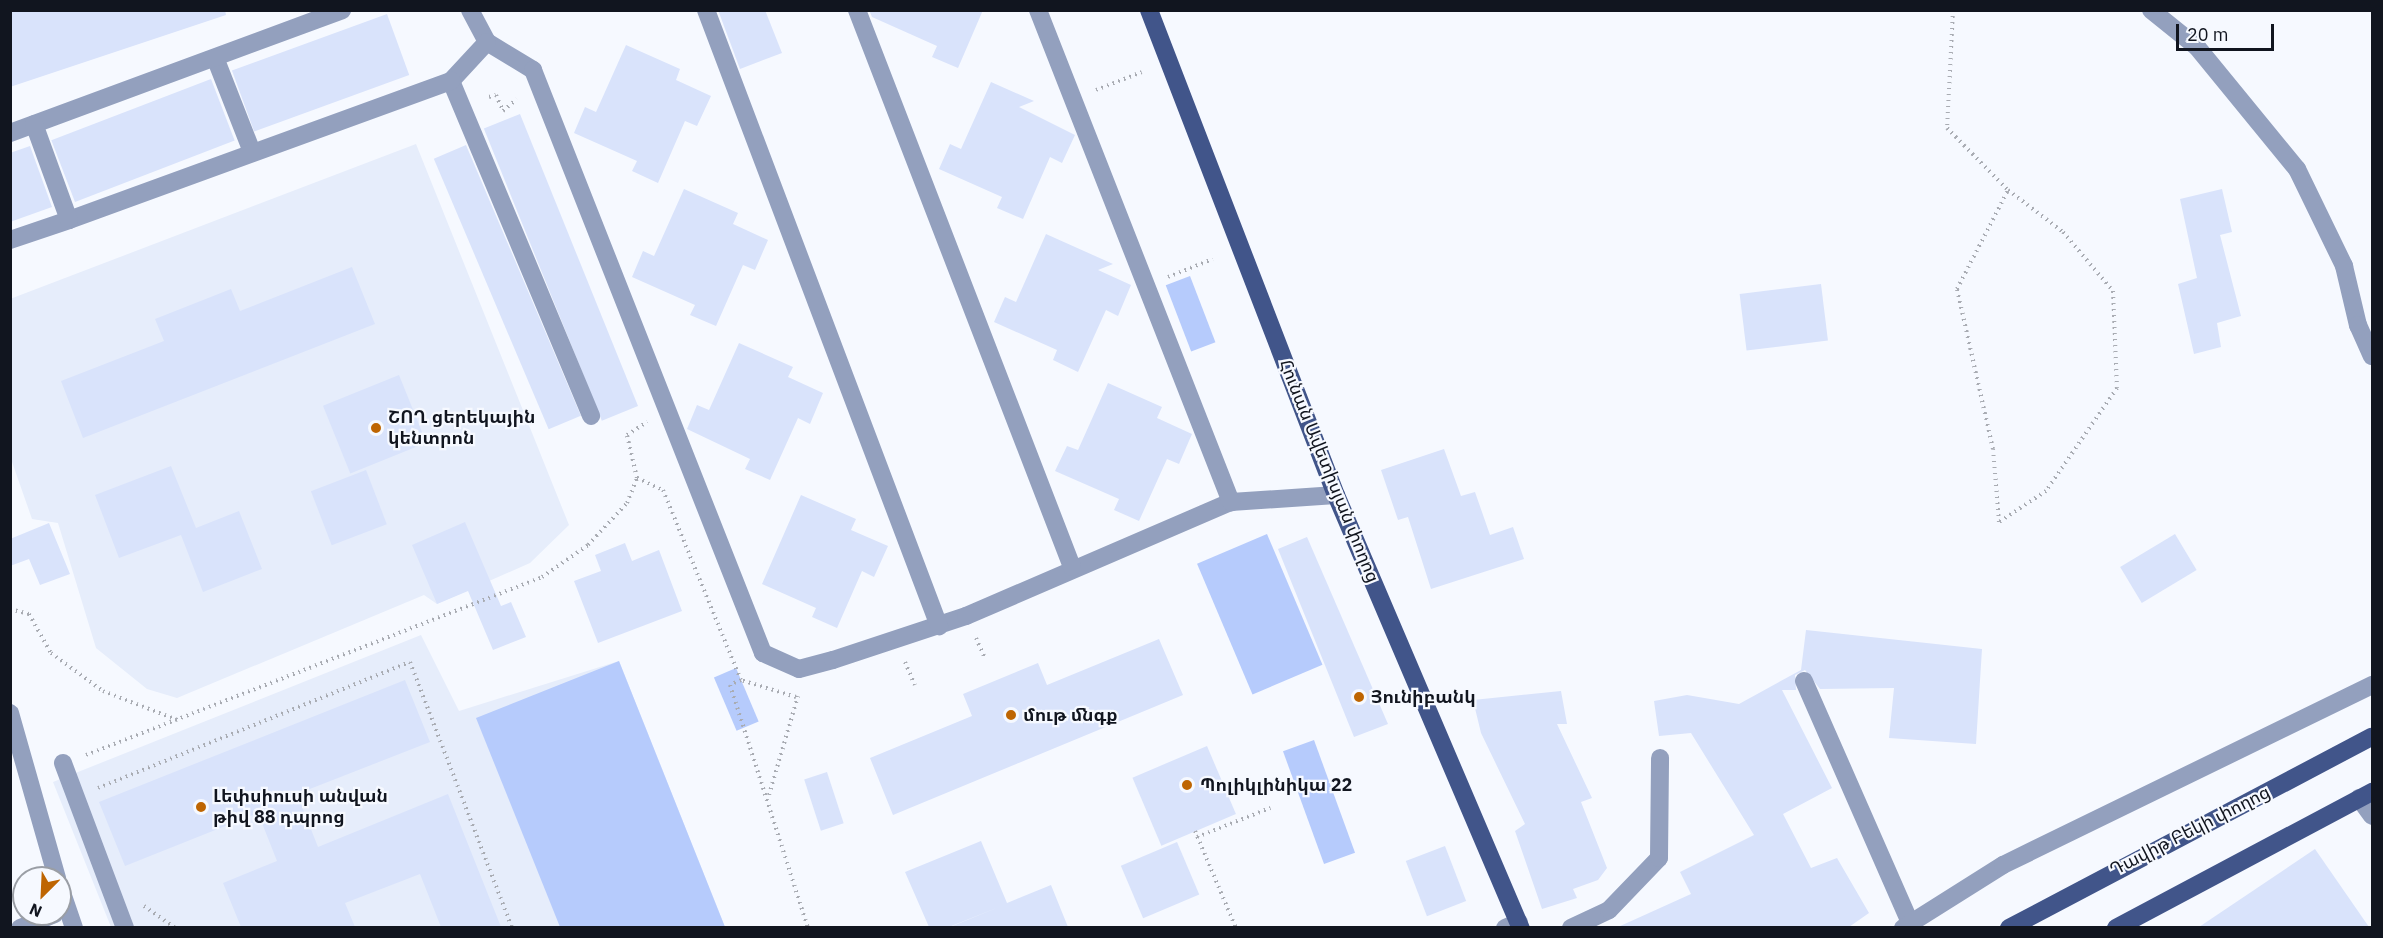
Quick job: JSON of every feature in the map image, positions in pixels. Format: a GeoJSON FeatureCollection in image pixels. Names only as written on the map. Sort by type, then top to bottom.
{"type":"FeatureCollection","features":[{"type":"Feature","properties":{"kind":"main road","name":"Հունան Ավետիսյան փողոց"},"geometry":{"type":"LineString","coordinates":[[1149,10],[1336,495],[1515,926]]}},
{"type":"Feature","properties":{"kind":"main road","name":"Դավիթ Բեկի փողոց"},"geometry":{"type":"LineString","coordinates":[[2009,927],[2373,737]]}},
{"type":"Feature","properties":{"kind":"main road"},"geometry":{"type":"LineString","coordinates":[[2116,927],[2366,795]]}},
{"type":"Feature","properties":{"kind":"street"},"geometry":{"type":"LineString","coordinates":[[10,133],[216,60],[342,10]]}},
{"type":"Feature","properties":{"kind":"street"},"geometry":{"type":"LineString","coordinates":[[470,10],[487,42],[533,70],[763,653],[799,669],[939,626],[1072,567],[1231,501],[1336,495]]}},
{"type":"Feature","properties":{"kind":"street"},"geometry":{"type":"LineString","coordinates":[[706,10],[939,626]]}},
{"type":"Feature","properties":{"kind":"street"},"geometry":{"type":"LineString","coordinates":[[857,10],[1072,567]]}},
{"type":"Feature","properties":{"kind":"street"},"geometry":{"type":"LineString","coordinates":[[1038,10],[1231,501]]}},
{"type":"Feature","properties":{"kind":"street"},"geometry":{"type":"LineString","coordinates":[[2151,10],[2197,47],[2297,170],[2344,266],[2358,325],[2373,356]]}},
{"type":"Feature","properties":{"kind":"street"},"geometry":{"type":"LineString","coordinates":[[10,240],[451,81],[487,42]]}},
{"type":"Feature","properties":{"kind":"street"},"geometry":{"type":"LineString","coordinates":[[216,60],[252,152]]}},
{"type":"Feature","properties":{"kind":"street"},"geometry":{"type":"LineString","coordinates":[[451,81],[591,416]]}},
{"type":"Feature","properties":{"kind":"street"},"geometry":{"type":"LineString","coordinates":[[34,124],[69,220]]}},
{"type":"Feature","properties":{"kind":"street"},"geometry":{"type":"LineString","coordinates":[[1804,681],[1907,925],[2003,865],[2373,685]]}},
{"type":"Feature","properties":{"kind":"street"},"geometry":{"type":"LineString","coordinates":[[11,716],[19,784],[52,866]]}},
{"type":"Feature","properties":{"kind":"street"},"geometry":{"type":"LineString","coordinates":[[1571,927],[1609,910],[1659,858],[1660,758]]}},
{"type":"Feature","properties":{"kind":"street"},"geometry":{"type":"LineString","coordinates":[[63,764],[125,927]]}},
{"type":"Feature","properties":{"kind":"street"},"geometry":{"type":"LineString","coordinates":[[2366,795],[2373,816]]}},
{"type":"Feature","properties":{"kind":"path"},"geometry":{"type":"LineString","coordinates":[[1953,10],[1947,128],[2008,190],[2063,232],[2113,291],[2117,388],[2046,490],[2000,522],[1993,449],[1957,289],[2008,190]]}},
{"type":"Feature","properties":{"kind":"path"},"geometry":{"type":"LineString","coordinates":[[489,97],[496,95],[503,111],[515,105],[526,66]]}},
{"type":"Feature","properties":{"kind":"path"},"geometry":{"type":"LineString","coordinates":[[1073,99],[1142,72]]}},
{"type":"Feature","properties":{"kind":"path"},"geometry":{"type":"LineString","coordinates":[[1146,287],[1214,259]]}},
{"type":"Feature","properties":{"kind":"path"},"geometry":{"type":"LineString","coordinates":[[63,764],[181,721],[542,577],[588,545],[627,503],[637,478],[627,435],[666,408]]}},
{"type":"Feature","properties":{"kind":"path"},"geometry":{"type":"LineString","coordinates":[[637,478],[663,490],[741,680]]}},
{"type":"Feature","properties":{"kind":"path"},"geometry":{"type":"LineString","coordinates":[[10,609],[29,614],[51,653],[103,691],[181,721]]}},
{"type":"Feature","properties":{"kind":"path"},"geometry":{"type":"LineString","coordinates":[[76,796],[410,663],[512,927]]}},
{"type":"Feature","properties":{"kind":"path"},"geometry":{"type":"LineString","coordinates":[[769,795],[796,697],[741,680],[730,685],[769,795],[808,927]]}},
{"type":"Feature","properties":{"kind":"path"},"geometry":{"type":"LineString","coordinates":[[1197,837],[1270,808]]}},
{"type":"Feature","properties":{"kind":"path"},"geometry":{"type":"LineString","coordinates":[[1195,831],[1236,927]]}},
{"type":"Feature","properties":{"kind":"shaded area"},"geometry":{"type":"Polygon","coordinates":[[[416,144],[569,525],[530,563],[437,604],[424,595],[177,698],[147,689],[96,648],[58,523],[32,519],[11,459],[10,299],[416,144]]]}},
{"type":"Feature","properties":{"kind":"shaded area"},"geometry":{"type":"Polygon","coordinates":[[[1190,276],[1215,342],[1191,352],[1166,285],[1190,276]]]}},
{"type":"Feature","properties":{"kind":"shaded area"},"geometry":{"type":"Polygon","coordinates":[[[1267,534],[1322,665],[1253,694],[1197,564],[1267,534]]]}},
{"type":"Feature","properties":{"kind":"shaded area"},"geometry":{"type":"Polygon","coordinates":[[[421,635],[459,711],[619,661],[725,927],[111,927],[53,782],[421,635]]]}},
{"type":"Feature","properties":{"kind":"shaded area"},"geometry":{"type":"Polygon","coordinates":[[[619,661],[725,927],[560,927],[476,718],[619,661]]]}},
{"type":"Feature","properties":{"kind":"shaded area"},"geometry":{"type":"Polygon","coordinates":[[[736,668],[759,721],[737,731],[714,677],[736,668]]]}},
{"type":"Feature","properties":{"kind":"shaded area"},"geometry":{"type":"Polygon","coordinates":[[[1314,740],[1355,853],[1324,864],[1283,751],[1314,740]]]}},
{"type":"Feature","properties":{"kind":"building"},"geometry":{"type":"Polygon","coordinates":[[[10,10],[225,10],[226,15],[10,87],[10,10]]]}},
{"type":"Feature","properties":{"kind":"building"},"geometry":{"type":"Polygon","coordinates":[[[718,10],[765,10],[782,53],[740,69],[718,10]]]}},
{"type":"Feature","properties":{"kind":"building"},"geometry":{"type":"Polygon","coordinates":[[[869,10],[983,10],[958,68],[932,57],[937,46],[872,17],[869,10]]]}},
{"type":"Feature","properties":{"kind":"building"},"geometry":{"type":"Polygon","coordinates":[[[387,14],[409,75],[254,132],[232,70],[387,14]]]}},
{"type":"Feature","properties":{"kind":"building"},"geometry":{"type":"Polygon","coordinates":[[[626,45],[680,69],[676,80],[711,96],[697,126],[685,121],[658,183],[632,171],[637,161],[574,133],[585,107],[596,112],[626,45]]]}},
{"type":"Feature","properties":{"kind":"building"},"geometry":{"type":"Polygon","coordinates":[[[211,79],[235,141],[75,202],[51,140],[211,79]]]}},
{"type":"Feature","properties":{"kind":"building"},"geometry":{"type":"Polygon","coordinates":[[[991,82],[1034,101],[1019,107],[1075,135],[1062,163],[1050,157],[1023,219],[997,208],[1002,197],[939,169],[950,144],[961,149],[991,82]]]}},
{"type":"Feature","properties":{"kind":"building"},"geometry":{"type":"Polygon","coordinates":[[[520,114],[638,406],[602,421],[484,129],[520,114]]]}},
{"type":"Feature","properties":{"kind":"building"},"geometry":{"type":"Polygon","coordinates":[[[466,145],[581,416],[549,429],[434,159],[466,145]]]}},
{"type":"Feature","properties":{"kind":"building"},"geometry":{"type":"Polygon","coordinates":[[[30,146],[52,207],[10,222],[10,153],[30,146]]]}},
{"type":"Feature","properties":{"kind":"building"},"geometry":{"type":"Polygon","coordinates":[[[684,189],[738,213],[733,224],[768,240],[755,270],[743,265],[716,326],[690,315],[695,305],[632,277],[643,251],[654,256],[684,189]]]}},
{"type":"Feature","properties":{"kind":"building"},"geometry":{"type":"Polygon","coordinates":[[[2222,189],[2232,232],[2220,235],[2241,316],[2217,323],[2221,347],[2194,354],[2178,284],[2197,278],[2180,199],[2222,189]]]}},
{"type":"Feature","properties":{"kind":"building"},"geometry":{"type":"Polygon","coordinates":[[[1046,234],[1113,264],[1098,270],[1131,285],[1118,316],[1106,310],[1078,372],[1053,360],[1057,350],[994,322],[1005,297],[1016,302],[1046,234]]]}},
{"type":"Feature","properties":{"kind":"building"},"geometry":{"type":"Polygon","coordinates":[[[352,267],[375,324],[83,438],[61,381],[164,341],[155,319],[231,289],[240,311],[352,267]]]}},
{"type":"Feature","properties":{"kind":"building"},"geometry":{"type":"Polygon","coordinates":[[[1821,284],[1828,341],[1747,351],[1740,294],[1821,284]]]}},
{"type":"Feature","properties":{"kind":"building"},"geometry":{"type":"Polygon","coordinates":[[[739,343],[793,367],[788,377],[823,393],[810,424],[798,418],[770,480],[745,469],[750,459],[687,429],[697,405],[709,410],[739,343]]]}},
{"type":"Feature","properties":{"kind":"building"},"geometry":{"type":"Polygon","coordinates":[[[399,375],[426,443],[350,473],[323,406],[399,375]]]}},
{"type":"Feature","properties":{"kind":"building"},"geometry":{"type":"Polygon","coordinates":[[[1108,383],[1162,407],[1157,418],[1192,434],[1179,464],[1167,459],[1139,521],[1114,510],[1119,499],[1055,471],[1067,446],[1078,450],[1108,383]]]}},
{"type":"Feature","properties":{"kind":"building"},"geometry":{"type":"Polygon","coordinates":[[[1444,449],[1461,496],[1475,492],[1490,535],[1513,527],[1524,559],[1431,589],[1408,517],[1398,520],[1381,470],[1444,449]]]}},
{"type":"Feature","properties":{"kind":"building"},"geometry":{"type":"Polygon","coordinates":[[[171,466],[196,528],[239,511],[262,569],[203,592],[181,535],[119,558],[95,495],[171,466]]]}},
{"type":"Feature","properties":{"kind":"building"},"geometry":{"type":"Polygon","coordinates":[[[366,470],[387,524],[332,545],[311,491],[366,470]]]}},
{"type":"Feature","properties":{"kind":"building"},"geometry":{"type":"Polygon","coordinates":[[[801,495],[856,519],[851,530],[888,546],[874,577],[862,571],[837,628],[812,617],[816,608],[762,584],[801,495]]]}},
{"type":"Feature","properties":{"kind":"building"},"geometry":{"type":"Polygon","coordinates":[[[465,522],[501,606],[511,602],[526,637],[493,650],[468,591],[437,604],[412,545],[465,522]]]}},
{"type":"Feature","properties":{"kind":"building"},"geometry":{"type":"Polygon","coordinates":[[[49,523],[70,574],[40,585],[29,559],[10,566],[10,539],[49,523]]]}},
{"type":"Feature","properties":{"kind":"building"},"geometry":{"type":"Polygon","coordinates":[[[2175,534],[2197,570],[2142,603],[2120,567],[2175,534]]]}},
{"type":"Feature","properties":{"kind":"building"},"geometry":{"type":"Polygon","coordinates":[[[1307,537],[1388,724],[1354,737],[1278,549],[1307,537]]]}},
{"type":"Feature","properties":{"kind":"building"},"geometry":{"type":"Polygon","coordinates":[[[625,543],[632,561],[659,550],[682,611],[598,643],[574,581],[601,571],[595,555],[625,543]]]}},
{"type":"Feature","properties":{"kind":"building"},"geometry":{"type":"Polygon","coordinates":[[[1806,630],[1982,649],[1976,744],[1889,738],[1894,688],[1820,689],[1805,670],[1795,675],[1796,690],[1782,690],[1832,788],[1783,814],[1811,868],[1837,858],[1869,913],[1849,927],[1618,927],[1691,894],[1680,872],[1754,835],[1691,733],[1659,736],[1654,701],[1687,695],[1739,704],[1801,670],[1806,630]]]}},
{"type":"Feature","properties":{"kind":"building"},"geometry":{"type":"Polygon","coordinates":[[[1159,639],[1183,695],[893,815],[870,758],[972,716],[963,694],[1038,663],[1047,685],[1159,639]]]}},
{"type":"Feature","properties":{"kind":"building","name":"Լեփսիուսի անվան թիվ 88 դպրոց"},"geometry":{"type":"Polygon","coordinates":[[[405,680],[430,742],[297,794],[318,847],[448,794],[501,927],[441,927],[420,874],[345,903],[355,927],[241,927],[223,883],[277,861],[258,813],[125,866],[99,802],[405,680]]]}},
{"type":"Feature","properties":{"kind":"building"},"geometry":{"type":"Polygon","coordinates":[[[1561,691],[1567,724],[1557,724],[1592,798],[1581,802],[1607,868],[1598,880],[1573,889],[1577,898],[1542,909],[1515,831],[1525,824],[1481,733],[1473,700],[1561,691]]]}},
{"type":"Feature","properties":{"kind":"building"},"geometry":{"type":"Polygon","coordinates":[[[1207,746],[1236,814],[1161,846],[1132,778],[1207,746]]]}},
{"type":"Feature","properties":{"kind":"building"},"geometry":{"type":"Polygon","coordinates":[[[827,772],[844,823],[821,831],[804,779],[827,772]]]}},
{"type":"Feature","properties":{"kind":"building"},"geometry":{"type":"Polygon","coordinates":[[[981,841],[1007,903],[1051,885],[1068,927],[950,927],[999,907],[949,927],[929,927],[905,872],[981,841]]]}},
{"type":"Feature","properties":{"kind":"building"},"geometry":{"type":"Polygon","coordinates":[[[1177,842],[1199,894],[1143,918],[1121,866],[1177,842]]]}},
{"type":"Feature","properties":{"kind":"building"},"geometry":{"type":"Polygon","coordinates":[[[1445,846],[1466,901],[1427,916],[1406,861],[1445,846]]]}},
{"type":"Feature","properties":{"kind":"building"},"geometry":{"type":"Polygon","coordinates":[[[2315,849],[2369,927],[2199,927],[2315,849]]]}},
{"type":"Feature","properties":{"kind":"place","name":"ՇՈՂ ցերեկային կենտրոն"},"geometry":{"type":"Point","coordinates":[376,428]}},
{"type":"Feature","properties":{"kind":"place","name":"Յունիբանկ"},"geometry":{"type":"Point","coordinates":[1359,697]}},
{"type":"Feature","properties":{"kind":"place","name":"մութ մնգք"},"geometry":{"type":"Point","coordinates":[1011,715]}},
{"type":"Feature","properties":{"kind":"place","name":"Պոլիկլինիկա 22"},"geometry":{"type":"Point","coordinates":[1187,785]}},
{"type":"Feature","properties":{"kind":"place","name":"Լեփսիուսի անվան թիվ 88 դպրոց"},"geometry":{"type":"Point","coordinates":[201,807]}}]}
